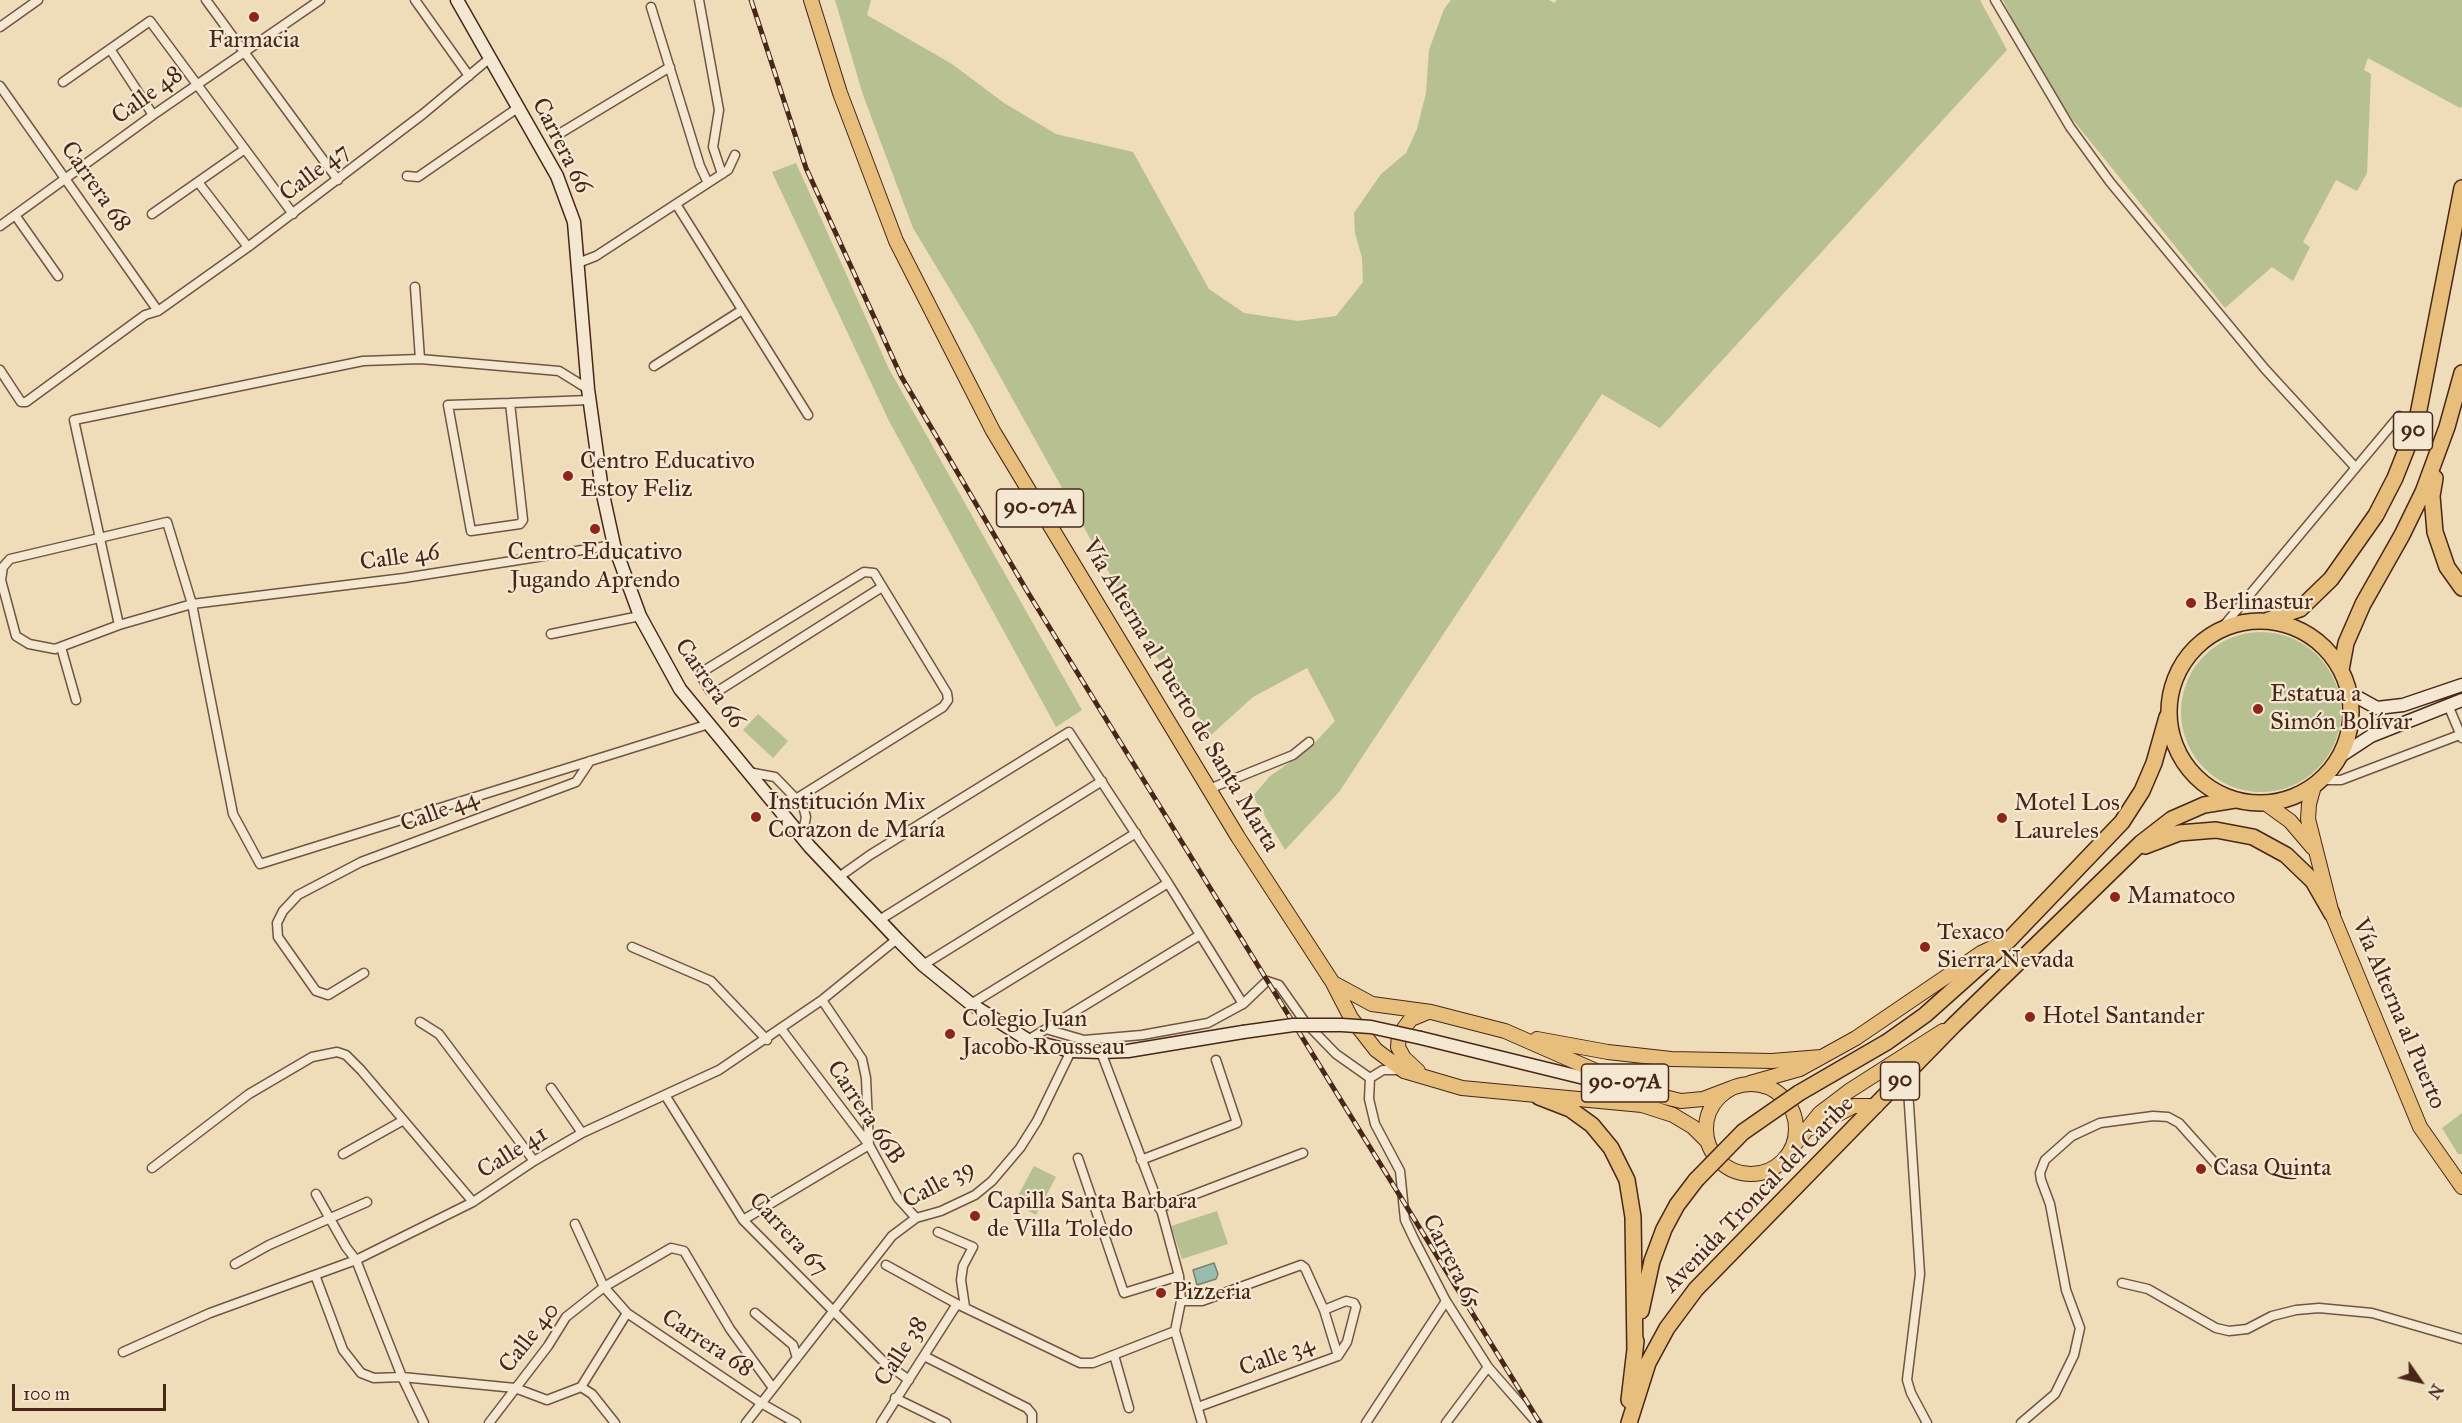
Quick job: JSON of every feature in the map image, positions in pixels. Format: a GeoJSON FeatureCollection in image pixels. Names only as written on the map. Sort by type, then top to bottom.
{"type":"FeatureCollection","features":[{"type":"Feature","properties":{"kind":"highway","name":"90"},"geometry":{"type":"LineString","coordinates":[[2268,621],[2303,631],[2331,654],[2341,670],[2350,693],[2351,715],[2348,737],[2339,757],[2317,783],[2291,798],[2265,803],[2235,800],[2207,787],[2186,765],[2172,738],[2169,708],[2172,688],[2190,653],[2221,629],[2244,622],[2268,621],[2300,609],[2331,579],[2376,515],[2395,478],[2416,425],[2462,188]]}},
{"type":"Feature","properties":{"kind":"highway","name":"90"},"geometry":{"type":"LineString","coordinates":[[2341,670],[2350,633],[2363,604],[2423,492],[2447,427],[2462,373]]}},
{"type":"Feature","properties":{"kind":"highway"},"geometry":{"type":"LineString","coordinates":[[2447,427],[2432,496],[2435,532],[2447,567],[2462,588]]}},
{"type":"Feature","properties":{"kind":"highway","name":"Avenida Troncal del Caribe"},"geometry":{"type":"LineString","coordinates":[[1628,1423],[1635,1351],[1652,1261],[1664,1229],[1677,1205],[1696,1180],[1743,1132],[1799,1093],[1887,1042],[1925,1015],[2008,941],[2122,822],[2146,782],[2169,708]]}},
{"type":"Feature","properties":{"kind":"highway","name":"Avenida Troncal del Caribe"},"geometry":{"type":"LineString","coordinates":[[1628,1423],[1648,1363],[1681,1307],[1954,1025],[2141,843],[2172,819],[2204,805],[2235,800]]}},
{"type":"Feature","properties":{"kind":"highway"},"geometry":{"type":"LineString","coordinates":[[2114,870],[2144,847],[2179,833],[2226,832],[2253,837],[2286,855],[2313,881],[2332,914]]}},
{"type":"Feature","properties":{"kind":"highway"},"geometry":{"type":"LineString","coordinates":[[1539,1096],[1570,1109],[1592,1125],[1611,1148],[1627,1180],[1633,1217],[1635,1351]]}},
{"type":"Feature","properties":{"kind":"main road","name":"Vía Alterna al Puerto de Santa Marta"},"geometry":{"type":"LineString","coordinates":[[811,0],[840,93],[896,241],[993,431],[1209,789],[1334,983],[1351,1018],[1376,1050],[1404,1071],[1462,1088],[1539,1096],[1681,1101],[1703,1099],[1732,1088]]}},
{"type":"Feature","properties":{"kind":"main road","name":"Vía Alterna al Puerto"},"geometry":{"type":"LineString","coordinates":[[2317,783],[2308,804],[2308,819],[2313,848],[2332,914],[2420,1127],[2456,1168],[2462,1187]]}},
{"type":"Feature","properties":{"kind":"main road","name":"Vía Alterna al Puerto"},"geometry":{"type":"LineString","coordinates":[[2265,803],[2290,821],[2313,848]]}},
{"type":"Feature","properties":{"kind":"main road"},"geometry":{"type":"LineString","coordinates":[[1954,1025],[1850,1090],[1820,1113],[1776,1167],[1750,1174],[1736,1172],[1714,1155],[1706,1130],[1710,1111],[1721,1095],[1732,1088],[1800,1069],[1886,1020],[1981,953],[2008,941]]}},
{"type":"Feature","properties":{"kind":"main road","name":"Vía Alterna al Puerto de Santa Marta"},"geometry":{"type":"LineString","coordinates":[[1334,983],[1372,1004],[1431,1012],[1523,1038],[1673,1115],[1693,1127],[1708,1142]]}},
{"type":"Feature","properties":{"kind":"main road"},"geometry":{"type":"LineString","coordinates":[[1431,1012],[1418,1016],[1404,1025],[1399,1035],[1398,1047],[1410,1065],[1436,1082]]}},
{"type":"Feature","properties":{"kind":"main road"},"geometry":{"type":"LineString","coordinates":[[1523,1038],[1671,1059],[1772,1061],[1821,1057]]}},
{"type":"Feature","properties":{"kind":"main road"},"geometry":{"type":"LineString","coordinates":[[1750,1083],[1765,1085],[1778,1092],[1788,1102],[1795,1116],[1796,1130],[1793,1145]]}},
{"type":"Feature","properties":{"kind":"main road"},"geometry":{"type":"LineString","coordinates":[[1806,1131],[1854,1106],[1876,1106]]}},
{"type":"Feature","properties":{"kind":"street"},"geometry":{"type":"LineString","coordinates":[[0,27],[38,0]]}},
{"type":"Feature","properties":{"kind":"street"},"geometry":{"type":"LineString","coordinates":[[206,0],[338,180]]}},
{"type":"Feature","properties":{"kind":"street","name":"Calle 48"},"geometry":{"type":"LineString","coordinates":[[0,226],[243,51],[320,0]]}},
{"type":"Feature","properties":{"kind":"street"},"geometry":{"type":"LineString","coordinates":[[416,0],[469,76]]}},
{"type":"Feature","properties":{"kind":"street","name":"Carrera 66"},"geometry":{"type":"LineString","coordinates":[[457,0],[557,176],[574,222],[589,395],[602,490],[614,545],[640,616],[680,689],[802,837],[923,965],[971,1004],[1028,1040],[1071,1051]]}},
{"type":"Feature","properties":{"kind":"street"},"geometry":{"type":"LineString","coordinates":[[699,0],[719,110],[713,147],[722,174]]}},
{"type":"Feature","properties":{"kind":"street"},"geometry":{"type":"LineString","coordinates":[[1995,0],[2070,127],[2110,182],[2265,369],[2355,467]]}},
{"type":"Feature","properties":{"kind":"street"},"geometry":{"type":"LineString","coordinates":[[651,7],[708,183]]}},
{"type":"Feature","properties":{"kind":"street"},"geometry":{"type":"LineString","coordinates":[[63,82],[150,21],[293,214]]}},
{"type":"Feature","properties":{"kind":"street"},"geometry":{"type":"LineString","coordinates":[[110,49],[153,115]]}},
{"type":"Feature","properties":{"kind":"street","name":"Calle 47"},"geometry":{"type":"LineString","coordinates":[[0,370],[21,402],[26,402],[145,315],[158,311],[248,248],[338,180],[490,58]]}},
{"type":"Feature","properties":{"kind":"street"},"geometry":{"type":"LineString","coordinates":[[559,134],[670,67]]}},
{"type":"Feature","properties":{"kind":"street","name":"Carrera 68"},"geometry":{"type":"LineString","coordinates":[[0,86],[158,311]]}},
{"type":"Feature","properties":{"kind":"street"},"geometry":{"type":"LineString","coordinates":[[407,176],[418,177],[519,107]]}},
{"type":"Feature","properties":{"kind":"street"},"geometry":{"type":"LineString","coordinates":[[152,214],[245,149]]}},
{"type":"Feature","properties":{"kind":"street"},"geometry":{"type":"LineString","coordinates":[[578,262],[596,256],[728,170],[735,155]]}},
{"type":"Feature","properties":{"kind":"street"},"geometry":{"type":"LineString","coordinates":[[198,182],[248,248]]}},
{"type":"Feature","properties":{"kind":"street"},"geometry":{"type":"LineString","coordinates":[[676,204],[808,415]]}},
{"type":"Feature","properties":{"kind":"street"},"geometry":{"type":"LineString","coordinates":[[15,215],[58,276]]}},
{"type":"Feature","properties":{"kind":"street"},"geometry":{"type":"LineString","coordinates":[[415,287],[420,359]]}},
{"type":"Feature","properties":{"kind":"street"},"geometry":{"type":"LineString","coordinates":[[654,366],[742,310]]}},
{"type":"Feature","properties":{"kind":"street"},"geometry":{"type":"LineString","coordinates":[[119,625],[74,420],[363,361],[420,359],[559,371],[589,395]]}},
{"type":"Feature","properties":{"kind":"street"},"geometry":{"type":"LineString","coordinates":[[510,403],[523,520],[520,524],[474,532],[469,529],[448,405],[510,403],[589,395]]}},
{"type":"Feature","properties":{"kind":"street"},"geometry":{"type":"LineString","coordinates":[[2221,629],[2398,416]]}},
{"type":"Feature","properties":{"kind":"street"},"geometry":{"type":"LineString","coordinates":[[75,700],[61,647],[29,644],[16,636],[1,580],[3,567],[10,559],[166,522],[192,604],[233,814],[260,864],[709,724]]}},
{"type":"Feature","properties":{"kind":"street","name":"Calle 46"},"geometry":{"type":"LineString","coordinates":[[61,647],[119,625],[192,604],[404,578],[614,545]]}},
{"type":"Feature","properties":{"kind":"street"},"geometry":{"type":"LineString","coordinates":[[796,799],[943,707],[948,700],[947,693],[874,573],[864,572],[704,669],[701,676],[710,690],[718,691],[882,587]]}},
{"type":"Feature","properties":{"kind":"street"},"geometry":{"type":"LineString","coordinates":[[551,634],[640,616]]}},
{"type":"Feature","properties":{"kind":"street"},"geometry":{"type":"LineString","coordinates":[[2350,693],[2377,708],[2403,705],[2462,685]]}},
{"type":"Feature","properties":{"kind":"street"},"geometry":{"type":"LineString","coordinates":[[2339,757],[2371,736],[2462,700]]}},
{"type":"Feature","properties":{"kind":"street"},"geometry":{"type":"LineString","coordinates":[[2317,783],[2341,780],[2461,736],[2448,705]]}},
{"type":"Feature","properties":{"kind":"street"},"geometry":{"type":"LineString","coordinates":[[839,877],[870,855],[1069,732],[1168,883],[1243,1004]]}},
{"type":"Feature","properties":{"kind":"street"},"geometry":{"type":"LineString","coordinates":[[1209,789],[1293,755],[1309,742]]}},
{"type":"Feature","properties":{"kind":"street","name":"Calle 44"},"geometry":{"type":"LineString","coordinates":[[364,973],[328,996],[316,992],[278,937],[277,923],[283,911],[298,895],[361,862],[576,782],[590,761]]}},
{"type":"Feature","properties":{"kind":"street"},"geometry":{"type":"LineString","coordinates":[[747,772],[776,777],[796,799],[805,812],[802,837]]}},
{"type":"Feature","properties":{"kind":"street"},"geometry":{"type":"LineString","coordinates":[[881,920],[1102,781]]}},
{"type":"Feature","properties":{"kind":"street"},"geometry":{"type":"LineString","coordinates":[[923,965],[1136,833]]}},
{"type":"Feature","properties":{"kind":"street"},"geometry":{"type":"LineString","coordinates":[[971,1004],[1168,883]]}},
{"type":"Feature","properties":{"kind":"street"},"geometry":{"type":"LineString","coordinates":[[1028,1040],[1200,935]]}},
{"type":"Feature","properties":{"kind":"street","name":"Calle 41"},"geometry":{"type":"LineString","coordinates":[[123,1352],[210,1313],[356,1260],[473,1202],[534,1161],[582,1133],[719,1070],[782,1030],[897,939]]}},
{"type":"Feature","properties":{"kind":"street"},"geometry":{"type":"LineString","coordinates":[[632,947],[711,981],[766,1040]]}},
{"type":"Feature","properties":{"kind":"street"},"geometry":{"type":"LineString","coordinates":[[1046,1029],[1084,1040],[1142,1035],[1208,1023],[1243,1004],[1267,981],[1273,982],[1285,992],[1305,1022],[1336,1054],[1370,1078],[1383,1070],[1404,1071]]}},
{"type":"Feature","properties":{"kind":"street"},"geometry":{"type":"LineString","coordinates":[[742,1220],[869,1145],[866,1078],[862,1059],[822,1000]]}},
{"type":"Feature","properties":{"kind":"street"},"geometry":{"type":"LineString","coordinates":[[420,1022],[439,1034],[534,1161]]}},
{"type":"Feature","properties":{"kind":"street"},"geometry":{"type":"LineString","coordinates":[[1071,1051],[1128,1051],[1293,1025],[1371,1027],[1576,1076],[1643,1099]]}},
{"type":"Feature","properties":{"kind":"street","name":"Carrera 66B"},"geometry":{"type":"LineString","coordinates":[[782,1030],[869,1145],[898,1198],[916,1218]]}},
{"type":"Feature","properties":{"kind":"street","name":"Calle 39"},"geometry":{"type":"LineString","coordinates":[[746,1423],[892,1236],[916,1218],[941,1211],[975,1195],[992,1181],[1020,1148],[1037,1121],[1071,1051]]}},
{"type":"Feature","properties":{"kind":"street"},"geometry":{"type":"LineString","coordinates":[[1101,1052],[1160,1208],[1179,1276],[1181,1301],[1175,1331],[1202,1423]]}},
{"type":"Feature","properties":{"kind":"street"},"geometry":{"type":"LineString","coordinates":[[152,1168],[249,1094],[312,1057],[343,1054],[473,1202]]}},
{"type":"Feature","properties":{"kind":"street"},"geometry":{"type":"LineString","coordinates":[[1142,1160],[1237,1123],[1216,1059]]}},
{"type":"Feature","properties":{"kind":"street"},"geometry":{"type":"LineString","coordinates":[[1907,1074],[1920,1274],[1907,1380],[1911,1393],[1927,1423]]}},
{"type":"Feature","properties":{"kind":"street","name":"Carrera 65"},"geometry":{"type":"LineString","coordinates":[[1370,1078],[1369,1099],[1375,1124],[1400,1171],[1406,1220],[1446,1301],[1488,1367],[1537,1423]]}},
{"type":"Feature","properties":{"kind":"street"},"geometry":{"type":"LineString","coordinates":[[551,1088],[582,1133]]}},
{"type":"Feature","properties":{"kind":"street","name":"Carrera 67"},"geometry":{"type":"LineString","coordinates":[[665,1095],[742,1220],[884,1362],[909,1380]]}},
{"type":"Feature","properties":{"kind":"street"},"geometry":{"type":"LineString","coordinates":[[2021,1423],[2048,1403],[2059,1388],[2074,1355],[2080,1328],[2066,1290],[2050,1204],[2041,1180],[2040,1173],[2045,1160],[2072,1136],[2100,1123],[2153,1116],[2168,1117],[2179,1123],[2222,1170]]}},
{"type":"Feature","properties":{"kind":"street"},"geometry":{"type":"LineString","coordinates":[[343,1154],[402,1120]]}},
{"type":"Feature","properties":{"kind":"street"},"geometry":{"type":"LineString","coordinates":[[1160,1208],[1303,1153]]}},
{"type":"Feature","properties":{"kind":"street"},"geometry":{"type":"LineString","coordinates":[[1078,1158],[1124,1293],[1179,1276]]}},
{"type":"Feature","properties":{"kind":"street"},"geometry":{"type":"LineString","coordinates":[[316,1194],[346,1247],[356,1260],[402,1377],[424,1423]]}},
{"type":"Feature","properties":{"kind":"street"},"geometry":{"type":"LineString","coordinates":[[236,1264],[269,1245],[331,1220],[367,1202]]}},
{"type":"Feature","properties":{"kind":"street","name":"Carrera 68"},"geometry":{"type":"LineString","coordinates":[[575,1224],[604,1287],[627,1313],[761,1403],[796,1423]]}},
{"type":"Feature","properties":{"kind":"street"},"geometry":{"type":"LineString","coordinates":[[938,1232],[973,1247],[963,1266],[961,1305]]}},
{"type":"Feature","properties":{"kind":"street","name":"Calle 40"},"geometry":{"type":"LineString","coordinates":[[489,1423],[548,1346],[566,1317],[604,1287],[671,1248],[684,1251],[730,1329],[773,1388]]}},
{"type":"Feature","properties":{"kind":"street"},"geometry":{"type":"LineString","coordinates":[[886,1265],[1072,1362],[1087,1364],[1175,1331]]}},
{"type":"Feature","properties":{"kind":"street","name":"Calle 34"},"geometry":{"type":"LineString","coordinates":[[1181,1301],[1202,1301],[1295,1265],[1305,1268],[1324,1310],[1338,1356],[1198,1407]]}},
{"type":"Feature","properties":{"kind":"street"},"geometry":{"type":"LineString","coordinates":[[315,1275],[343,1350],[361,1373],[374,1378],[402,1377],[515,1388],[547,1400],[581,1387],[627,1313]]}},
{"type":"Feature","properties":{"kind":"street"},"geometry":{"type":"LineString","coordinates":[[2122,1283],[2148,1289],[2216,1328],[2229,1331],[2247,1329],[2280,1314],[2319,1308],[2372,1313],[2462,1339]]}},
{"type":"Feature","properties":{"kind":"street"},"geometry":{"type":"LineString","coordinates":[[1324,1310],[1346,1301],[1354,1303],[1356,1307],[1347,1342],[1338,1356]]}},
{"type":"Feature","properties":{"kind":"street"},"geometry":{"type":"LineString","coordinates":[[1366,1423],[1446,1301]]}},
{"type":"Feature","properties":{"kind":"street","name":"Calle 38"},"geometry":{"type":"LineString","coordinates":[[881,1423],[895,1398],[961,1305]]}},
{"type":"Feature","properties":{"kind":"street"},"geometry":{"type":"LineString","coordinates":[[755,1313],[793,1345],[797,1358]]}},
{"type":"Feature","properties":{"kind":"street"},"geometry":{"type":"LineString","coordinates":[[1114,1354],[1129,1408]]}},
{"type":"Feature","properties":{"kind":"street"},"geometry":{"type":"LineString","coordinates":[[924,1356],[1027,1408],[1032,1418]]}},
{"type":"Feature","properties":{"kind":"street"},"geometry":{"type":"LineString","coordinates":[[1446,1423],[1488,1367]]}},
{"type":"Feature","properties":{"kind":"street"},"geometry":{"type":"LineString","coordinates":[[581,1387],[592,1394],[615,1423]]}},
{"type":"Feature","properties":{"kind":"street"},"geometry":{"type":"LineString","coordinates":[[895,1398],[946,1423]]}},
{"type":"Feature","properties":{"kind":"green space"},"geometry":{"type":"Polygon","coordinates":[[[835,0],[871,0],[867,15],[952,64],[1004,103],[1056,134],[1133,152],[1209,289],[1244,313],[1298,321],[1336,316],[1363,282],[1362,258],[1355,233],[1354,213],[1381,174],[1406,153],[1417,129],[1426,93],[1429,50],[1444,9],[1451,0],[1549,0],[1554,3],[1557,0],[1980,0],[2007,50],[1660,428],[1602,394],[1339,792],[1285,850],[1253,796],[1270,776],[1308,750],[1335,721],[1307,668],[1253,697],[1211,735],[1151,648],[972,326],[913,228],[863,95],[835,0]]]}},
{"type":"Feature","properties":{"kind":"green space"},"geometry":{"type":"Polygon","coordinates":[[[2003,0],[2462,0],[2462,106],[2460,108],[2368,58],[2364,70],[2371,74],[2367,173],[2357,191],[2336,180],[2303,242],[2310,247],[2293,281],[2272,267],[2225,308],[2060,104],[2026,49],[2003,0]]]}},
{"type":"Feature","properties":{"kind":"green space"},"geometry":{"type":"Polygon","coordinates":[[[796,163],[889,369],[1082,710],[1056,727],[889,421],[772,172],[796,163]]]}},
{"type":"Feature","properties":{"kind":"green space"},"geometry":{"type":"Polygon","coordinates":[[[2261,632],[2292,638],[2318,655],[2335,681],[2341,712],[2335,743],[2318,769],[2292,786],[2261,792],[2230,786],[2204,769],[2187,743],[2181,712],[2187,681],[2204,655],[2230,638],[2261,632]]]}},
{"type":"Feature","properties":{"kind":"green space"},"geometry":{"type":"Polygon","coordinates":[[[758,714],[788,741],[773,758],[743,730],[758,714]]]}},
{"type":"Feature","properties":{"kind":"green space"},"geometry":{"type":"Polygon","coordinates":[[[2462,1113],[2462,1154],[2458,1154],[2442,1128],[2462,1113]]]}},
{"type":"Feature","properties":{"kind":"green space"},"geometry":{"type":"Polygon","coordinates":[[[1034,1166],[1056,1177],[1036,1215],[1014,1203],[1034,1166]]]}},
{"type":"Feature","properties":{"kind":"green space"},"geometry":{"type":"Polygon","coordinates":[[[1217,1211],[1228,1244],[1182,1259],[1171,1226],[1217,1211]]]}},
{"type":"Feature","properties":{"kind":"shaded area"},"geometry":{"type":"Polygon","coordinates":[[[1214,1263],[1218,1274],[1216,1279],[1197,1285],[1193,1270],[1214,1263]]]}},
{"type":"Feature","properties":{"kind":"railway"},"geometry":{"type":"LineString","coordinates":[[751,0],[806,168],[901,376],[1027,591],[1540,1423]]}},
{"type":"Feature","properties":{"kind":"place","name":"Farmacia"},"geometry":{"type":"Point","coordinates":[254,17]}},
{"type":"Feature","properties":{"kind":"place","name":"Centro Educativo Estoy Feliz"},"geometry":{"type":"Point","coordinates":[568,476]}},
{"type":"Feature","properties":{"kind":"place","name":"Centro Educativo Jugando Aprendo"},"geometry":{"type":"Point","coordinates":[595,529]}},
{"type":"Feature","properties":{"kind":"place","name":"Berlinastur"},"geometry":{"type":"Point","coordinates":[2191,603]}},
{"type":"Feature","properties":{"kind":"place","name":"Estatua a Simón Bolívar"},"geometry":{"type":"Point","coordinates":[2258,709]}},
{"type":"Feature","properties":{"kind":"place","name":"Institución Mix Corazon de María"},"geometry":{"type":"Point","coordinates":[756,817]}},
{"type":"Feature","properties":{"kind":"place","name":"Motel Los Laureles"},"geometry":{"type":"Point","coordinates":[2002,818]}},
{"type":"Feature","properties":{"kind":"place","name":"Mamatoco"},"geometry":{"type":"Point","coordinates":[2115,897]}},
{"type":"Feature","properties":{"kind":"place","name":"Texaco Sierra Nevada"},"geometry":{"type":"Point","coordinates":[1925,947]}},
{"type":"Feature","properties":{"kind":"place","name":"Hotel Santander"},"geometry":{"type":"Point","coordinates":[2030,1017]}},
{"type":"Feature","properties":{"kind":"place","name":"Colegio Juan Jacobo Rousseau"},"geometry":{"type":"Point","coordinates":[950,1034]}},
{"type":"Feature","properties":{"kind":"place","name":"Casa Quinta"},"geometry":{"type":"Point","coordinates":[2201,1169]}},
{"type":"Feature","properties":{"kind":"place","name":"Capilla Santa Barbara de Villa Toledo"},"geometry":{"type":"Point","coordinates":[975,1216]}},
{"type":"Feature","properties":{"kind":"place","name":"Pizzeria"},"geometry":{"type":"Point","coordinates":[1161,1293]}}]}
